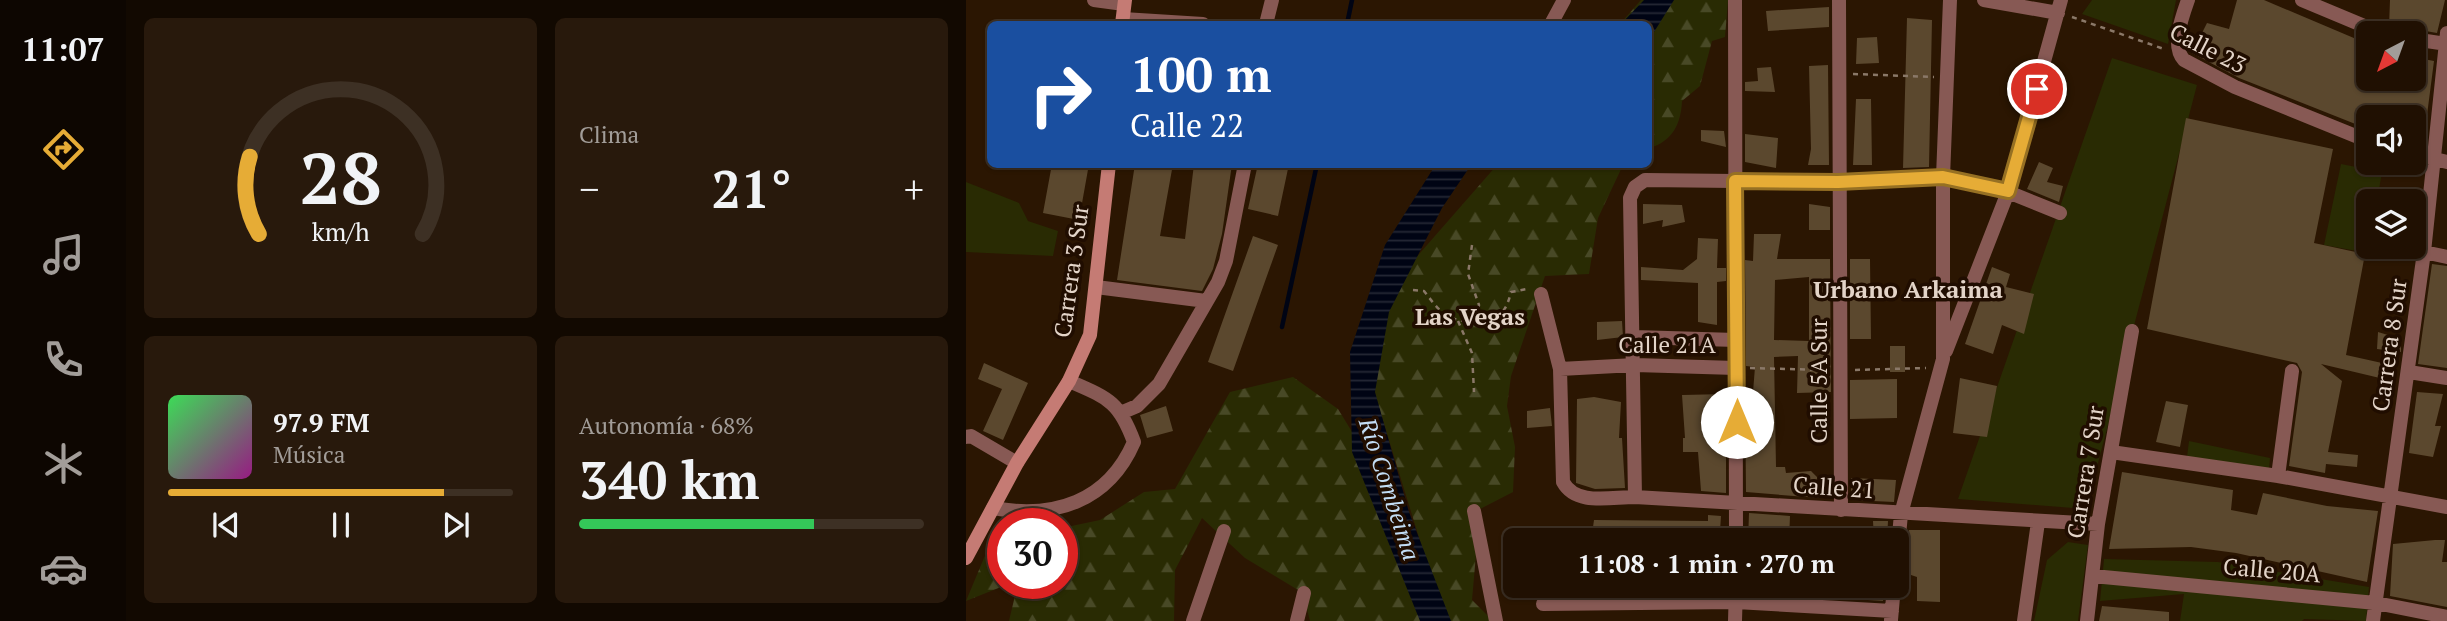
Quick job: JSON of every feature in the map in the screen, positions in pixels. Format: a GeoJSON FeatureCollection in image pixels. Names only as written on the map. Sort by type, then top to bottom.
{"type":"FeatureCollection","features":[{"type":"Feature","properties":{"kind":"street"},"geometry":{"type":"LineString","coordinates":[[1094,0],[1124,2],[1123,21]]}},
{"type":"Feature","properties":{"kind":"street"},"geometry":{"type":"LineString","coordinates":[[1267,21],[1272,0]]}},
{"type":"Feature","properties":{"kind":"street"},"geometry":{"type":"LineString","coordinates":[[1553,21],[1564,0]]}},
{"type":"Feature","properties":{"kind":"street"},"geometry":{"type":"LineString","coordinates":[[1735,0],[1736,528]]}},
{"type":"Feature","properties":{"kind":"street","name":"Calle 5A Sur"},"geometry":{"type":"LineString","coordinates":[[1839,0],[1841,510]]}},
{"type":"Feature","properties":{"kind":"street"},"geometry":{"type":"LineString","coordinates":[[1942,363],[1945,77],[1950,0]]}},
{"type":"Feature","properties":{"kind":"street"},"geometry":{"type":"LineString","coordinates":[[1900,528],[1901,514],[1942,363],[2008,191],[2060,6],[1984,0]]}},
{"type":"Feature","properties":{"kind":"street"},"geometry":{"type":"LineString","coordinates":[[2179,54],[2178,44],[2188,0]]}},
{"type":"Feature","properties":{"kind":"street"},"geometry":{"type":"LineString","coordinates":[[2302,0],[2356,23]]}},
{"type":"Feature","properties":{"kind":"street"},"geometry":{"type":"LineString","coordinates":[[2426,39],[2446,40]]}},
{"type":"Feature","properties":{"kind":"street","name":"Carrera 8 Sur"},"geometry":{"type":"LineString","coordinates":[[2426,241],[2441,161],[2446,40]]}},
{"type":"Feature","properties":{"kind":"street","name":"Calle 23"},"geometry":{"type":"LineString","coordinates":[[2179,54],[2196,68],[2235,87],[2356,136]]}},
{"type":"Feature","properties":{"kind":"street","name":"Carrera 3 Sur"},"geometry":{"type":"LineString","coordinates":[[993,508],[1017,463],[1069,381],[1090,335],[1109,168]]}},
{"type":"Feature","properties":{"kind":"street"},"geometry":{"type":"LineString","coordinates":[[1123,412],[1137,406],[1159,384],[1226,261],[1244,168]]}},
{"type":"Feature","properties":{"kind":"street"},"geometry":{"type":"LineString","coordinates":[[1635,497],[1635,365],[1630,198],[1635,187],[1645,180],[1838,182],[1943,177],[2008,191],[2060,213]]}},
{"type":"Feature","properties":{"kind":"street"},"geometry":{"type":"LineString","coordinates":[[2426,252],[2447,257]]}},
{"type":"Feature","properties":{"kind":"street","name":"Carrera 8 Sur"},"geometry":{"type":"LineString","coordinates":[[2373,621],[2423,259]]}},
{"type":"Feature","properties":{"kind":"street"},"geometry":{"type":"LineString","coordinates":[[1096,287],[1206,301]]}},
{"type":"Feature","properties":{"kind":"street"},"geometry":{"type":"LineString","coordinates":[[1535,292],[1560,369]]}},
{"type":"Feature","properties":{"kind":"street","name":"Carrera 7 Sur"},"geometry":{"type":"LineString","coordinates":[[2087,621],[2098,524],[2132,331]]}},
{"type":"Feature","properties":{"kind":"street"},"geometry":{"type":"LineString","coordinates":[[1634,337],[1736,340]]}},
{"type":"Feature","properties":{"kind":"street","name":"Calle 21A"},"geometry":{"type":"LineString","coordinates":[[1560,369],[1635,365],[1736,368]]}},
{"type":"Feature","properties":{"kind":"street","name":"Calle 21"},"geometry":{"type":"LineString","coordinates":[[1560,369],[1563,482],[1569,492],[1581,498],[1635,497],[2098,524]]}},
{"type":"Feature","properties":{"kind":"street"},"geometry":{"type":"LineString","coordinates":[[2278,476],[2292,371]]}},
{"type":"Feature","properties":{"kind":"street"},"geometry":{"type":"LineString","coordinates":[[2409,372],[2447,378]]}},
{"type":"Feature","properties":{"kind":"street"},"geometry":{"type":"LineString","coordinates":[[1058,508],[1077,502],[1108,481],[1125,462],[1134,442],[1123,412],[1101,395],[1069,381]]}},
{"type":"Feature","properties":{"kind":"street"},"geometry":{"type":"LineString","coordinates":[[966,437],[971,436],[1017,463]]}},
{"type":"Feature","properties":{"kind":"street"},"geometry":{"type":"LineString","coordinates":[[2111,452],[2278,476],[2447,507]]}},
{"type":"Feature","properties":{"kind":"street"},"geometry":{"type":"LineString","coordinates":[[1474,511],[1496,621]]}},
{"type":"Feature","properties":{"kind":"street","name":"Carrera 3 Sur"},"geometry":{"type":"LineString","coordinates":[[966,558],[987,519]]}},
{"type":"Feature","properties":{"kind":"street"},"geometry":{"type":"LineString","coordinates":[[2024,621],[2038,522]]}},
{"type":"Feature","properties":{"kind":"street"},"geometry":{"type":"LineString","coordinates":[[1193,621],[1224,531]]}},
{"type":"Feature","properties":{"kind":"street","name":"Calle 20A"},"geometry":{"type":"LineString","coordinates":[[2093,576],[2376,603],[2447,617]]}},
{"type":"Feature","properties":{"kind":"street"},"geometry":{"type":"LineString","coordinates":[[1297,621],[1304,593]]}},
{"type":"Feature","properties":{"kind":"street"},"geometry":{"type":"LineString","coordinates":[[1735,621],[1736,598]]}},
{"type":"Feature","properties":{"kind":"street"},"geometry":{"type":"LineString","coordinates":[[1543,604],[1736,603],[1892,616],[1893,598]]}},
{"type":"Feature","properties":{"kind":"path","name":"Calle 23"},"geometry":{"type":"LineString","coordinates":[[2060,6],[2179,54]]}},
{"type":"Feature","properties":{"kind":"path"},"geometry":{"type":"LineString","coordinates":[[1839,73],[1945,77]]}},
{"type":"Feature","properties":{"kind":"path"},"geometry":{"type":"LineString","coordinates":[[1472,245],[1468,274],[1479,305],[1476,323]]}},
{"type":"Feature","properties":{"kind":"path"},"geometry":{"type":"LineString","coordinates":[[1413,290],[1424,291],[1433,306],[1458,321],[1476,323],[1492,322],[1500,317],[1511,292],[1535,292]]}},
{"type":"Feature","properties":{"kind":"path"},"geometry":{"type":"LineString","coordinates":[[1458,321],[1472,352],[1474,392]]}},
{"type":"Feature","properties":{"kind":"path","name":"Calle 21A"},"geometry":{"type":"LineString","coordinates":[[1736,368],[1841,370],[1942,363]]}},
{"type":"Feature","properties":{"kind":"green space"},"geometry":{"type":"Polygon","coordinates":[[[1641,0],[1728,0],[1725,37],[1712,41],[1700,86],[1682,101],[1680,117],[1674,131],[1664,141],[1652,147],[1652,21],[1623,21],[1641,0]]]}},
{"type":"Feature","properties":{"kind":"green space"},"geometry":{"type":"Polygon","coordinates":[[[2092,0],[2176,0],[2168,44],[2082,14],[2092,0]]]}},
{"type":"Feature","properties":{"kind":"green space"},"geometry":{"type":"Polygon","coordinates":[[[2112,58],[2197,85],[2086,509],[1958,499],[2112,58]]]}},
{"type":"Feature","properties":{"kind":"green space"},"geometry":{"type":"Polygon","coordinates":[[[2341,164],[2356,167],[2356,175],[2381,175],[2379,189],[2356,189],[2356,251],[2324,245],[2341,164]]]}},
{"type":"Feature","properties":{"kind":"green space"},"geometry":{"type":"Polygon","coordinates":[[[1494,168],[1622,168],[1598,218],[1589,274],[1545,276],[1511,376],[1507,406],[1515,447],[1513,492],[1480,509],[1472,600],[1493,621],[1310,621],[1303,593],[1245,558],[1202,518],[1175,570],[1174,621],[1009,621],[1014,599],[1078,599],[1078,525],[1100,520],[1144,492],[1175,489],[1230,392],[1293,377],[1338,409],[1421,544],[1372,385],[1386,292],[1494,168]]]}},
{"type":"Feature","properties":{"kind":"green space"},"geometry":{"type":"Polygon","coordinates":[[[966,182],[1019,203],[1028,221],[1058,231],[1053,256],[966,252],[966,182]]]}},
{"type":"Feature","properties":{"kind":"green space"},"geometry":{"type":"Polygon","coordinates":[[[2189,441],[2270,458],[2269,470],[2187,457],[2189,441]]]}},
{"type":"Feature","properties":{"kind":"green space"},"geometry":{"type":"Polygon","coordinates":[[[2068,542],[2088,545],[2078,621],[2034,621],[2047,560],[2068,542]]]}},
{"type":"Feature","properties":{"kind":"green space"},"geometry":{"type":"Polygon","coordinates":[[[987,551],[987,593],[966,601],[987,551]]]}},
{"type":"Feature","properties":{"kind":"green space"},"geometry":{"type":"Polygon","coordinates":[[[2104,559],[2218,562],[2369,587],[2366,621],[2180,621],[2184,594],[2100,601],[2104,559]]]}},
{"type":"Feature","properties":{"kind":"water"},"geometry":{"type":"Polygon","coordinates":[[[1644,0],[1674,0],[1652,35],[1652,21],[1624,21],[1644,0]]]}},
{"type":"Feature","properties":{"kind":"water","name":"Río Combeima"},"geometry":{"type":"Polygon","coordinates":[[[1433,168],[1469,168],[1442,208],[1389,312],[1375,392],[1409,512],[1451,621],[1420,621],[1352,452],[1350,352],[1385,245],[1433,168]]]}},
{"type":"Feature","properties":{"kind":"building"},"geometry":{"type":"Polygon","coordinates":[[[2237,0],[2264,0],[2356,39],[2356,91],[2426,91],[2426,59],[2434,61],[2426,123],[2426,105],[2356,105],[2356,124],[2239,78],[2192,53],[2207,23],[2229,29],[2237,0]]]}},
{"type":"Feature","properties":{"kind":"building"},"geometry":{"type":"Polygon","coordinates":[[[2390,0],[2445,0],[2437,33],[2426,31],[2426,21],[2389,21],[2390,0]]]}},
{"type":"Feature","properties":{"kind":"building"},"geometry":{"type":"Polygon","coordinates":[[[1829,7],[1829,27],[1768,31],[1766,11],[1829,7]]]}},
{"type":"Feature","properties":{"kind":"building"},"geometry":{"type":"Polygon","coordinates":[[[1907,18],[1932,20],[1929,167],[1903,168],[1907,18]]]}},
{"type":"Feature","properties":{"kind":"building"},"geometry":{"type":"Polygon","coordinates":[[[1877,37],[1879,63],[1856,64],[1857,38],[1877,37]]]}},
{"type":"Feature","properties":{"kind":"building"},"geometry":{"type":"Polygon","coordinates":[[[1828,65],[1829,165],[1808,165],[1811,149],[1809,66],[1828,65]]]}},
{"type":"Feature","properties":{"kind":"building"},"geometry":{"type":"Polygon","coordinates":[[[1771,67],[1775,92],[1745,91],[1745,82],[1758,81],[1757,68],[1771,67]]]}},
{"type":"Feature","properties":{"kind":"building"},"geometry":{"type":"Polygon","coordinates":[[[1856,99],[1871,99],[1872,165],[1853,165],[1856,99]]]}},
{"type":"Feature","properties":{"kind":"building"},"geometry":{"type":"Polygon","coordinates":[[[2186,118],[2333,149],[2314,243],[2356,252],[2356,259],[2364,259],[2346,355],[2382,363],[2384,379],[2321,364],[2342,381],[2328,452],[2358,455],[2357,467],[2326,464],[2325,473],[2289,466],[2302,372],[2297,363],[2147,329],[2186,118]]]}},
{"type":"Feature","properties":{"kind":"building"},"geometry":{"type":"Polygon","coordinates":[[[1701,130],[1724,131],[1726,147],[1701,141],[1701,130]]]}},
{"type":"Feature","properties":{"kind":"building"},"geometry":{"type":"Polygon","coordinates":[[[1745,134],[1778,138],[1776,168],[1745,162],[1745,134]]]}},
{"type":"Feature","properties":{"kind":"building"},"geometry":{"type":"Polygon","coordinates":[[[2039,162],[2053,168],[2047,182],[2063,186],[2059,202],[2027,189],[2039,162]]]}},
{"type":"Feature","properties":{"kind":"building"},"geometry":{"type":"Polygon","coordinates":[[[1051,168],[1088,168],[1079,220],[1043,213],[1051,168]]]}},
{"type":"Feature","properties":{"kind":"building"},"geometry":{"type":"Polygon","coordinates":[[[1134,168],[1172,168],[1160,236],[1185,239],[1194,168],[1231,168],[1222,234],[1213,269],[1202,291],[1117,280],[1134,168]]]}},
{"type":"Feature","properties":{"kind":"building"},"geometry":{"type":"Polygon","coordinates":[[[1257,168],[1288,168],[1278,216],[1248,209],[1257,168]]]}},
{"type":"Feature","properties":{"kind":"building"},"geometry":{"type":"Polygon","coordinates":[[[1643,204],[1682,205],[1685,222],[1662,227],[1663,220],[1643,224],[1643,204]]]}},
{"type":"Feature","properties":{"kind":"building"},"geometry":{"type":"Polygon","coordinates":[[[1809,204],[1830,207],[1830,230],[1809,230],[1809,204]]]}},
{"type":"Feature","properties":{"kind":"building"},"geometry":{"type":"Polygon","coordinates":[[[1754,234],[1781,234],[1777,259],[1830,259],[1831,392],[1797,393],[1798,356],[1774,357],[1776,467],[1785,467],[1786,473],[1811,471],[1817,477],[1819,498],[1746,492],[1745,392],[1753,392],[1755,367],[1746,366],[1745,260],[1753,261],[1754,234]],[[1809,277],[1775,280],[1774,340],[1809,341],[1809,277]]]}},
{"type":"Feature","properties":{"kind":"building"},"geometry":{"type":"Polygon","coordinates":[[[1253,236],[1278,245],[1233,371],[1208,362],[1253,236]]]}},
{"type":"Feature","properties":{"kind":"building"},"geometry":{"type":"Polygon","coordinates":[[[1698,238],[1718,239],[1717,268],[1726,268],[1726,281],[1717,282],[1717,325],[1698,322],[1698,283],[1641,280],[1641,267],[1683,270],[1697,259],[1698,238]]]}},
{"type":"Feature","properties":{"kind":"building"},"geometry":{"type":"Polygon","coordinates":[[[1850,259],[1870,259],[1871,339],[1850,339],[1850,259]]]}},
{"type":"Feature","properties":{"kind":"building"},"geometry":{"type":"Polygon","coordinates":[[[2432,264],[2447,266],[2447,368],[2418,364],[2432,264]]]}},
{"type":"Feature","properties":{"kind":"building"},"geometry":{"type":"Polygon","coordinates":[[[1992,267],[2010,274],[2006,287],[2034,294],[2024,334],[2002,325],[1993,354],[1965,344],[1992,267]]]}},
{"type":"Feature","properties":{"kind":"building"},"geometry":{"type":"Polygon","coordinates":[[[1622,321],[1623,337],[1597,340],[1597,322],[1622,321]]]}},
{"type":"Feature","properties":{"kind":"building"},"geometry":{"type":"Polygon","coordinates":[[[2378,332],[2388,335],[2401,345],[2401,352],[2377,349],[2378,332]]]}},
{"type":"Feature","properties":{"kind":"building"},"geometry":{"type":"Polygon","coordinates":[[[1890,346],[1905,346],[1905,372],[1890,372],[1890,346]]]}},
{"type":"Feature","properties":{"kind":"building"},"geometry":{"type":"Polygon","coordinates":[[[984,363],[1028,383],[1003,440],[983,431],[1002,389],[978,379],[984,363]]]}},
{"type":"Feature","properties":{"kind":"building"},"geometry":{"type":"Polygon","coordinates":[[[1960,378],[1997,386],[1987,437],[1953,433],[1960,378]]]}},
{"type":"Feature","properties":{"kind":"building"},"geometry":{"type":"Polygon","coordinates":[[[1897,379],[1897,418],[1850,419],[1850,380],[1897,379]]]}},
{"type":"Feature","properties":{"kind":"building"},"geometry":{"type":"Polygon","coordinates":[[[2417,392],[2443,394],[2435,426],[2441,426],[2433,457],[2409,453],[2417,392]]]}},
{"type":"Feature","properties":{"kind":"building"},"geometry":{"type":"Polygon","coordinates":[[[1726,394],[1726,493],[1701,491],[1698,452],[1683,452],[1685,438],[1682,395],[1726,394]]]}},
{"type":"Feature","properties":{"kind":"building"},"geometry":{"type":"Polygon","coordinates":[[[1594,397],[1621,402],[1619,438],[1622,438],[1625,488],[1595,489],[1576,483],[1577,399],[1594,397]]]}},
{"type":"Feature","properties":{"kind":"building"},"geometry":{"type":"Polygon","coordinates":[[[2166,401],[2188,405],[2180,447],[2156,442],[2166,401]]]}},
{"type":"Feature","properties":{"kind":"building"},"geometry":{"type":"Polygon","coordinates":[[[1166,406],[1173,431],[1147,438],[1140,415],[1166,406]]]}},
{"type":"Feature","properties":{"kind":"building"},"geometry":{"type":"Polygon","coordinates":[[[1550,408],[1552,426],[1527,428],[1527,411],[1550,408]]]}},
{"type":"Feature","properties":{"kind":"building"},"geometry":{"type":"Polygon","coordinates":[[[2122,472],[2233,490],[2231,510],[2257,515],[2263,493],[2327,506],[2378,511],[2367,582],[2236,553],[2191,547],[2109,549],[2122,472]]]}},
{"type":"Feature","properties":{"kind":"building"},"geometry":{"type":"Polygon","coordinates":[[[1851,478],[1896,480],[1894,502],[1851,500],[1851,478]]]}},
{"type":"Feature","properties":{"kind":"building"},"geometry":{"type":"Polygon","coordinates":[[[1749,513],[1790,516],[1790,528],[1748,528],[1749,513]]]}},
{"type":"Feature","properties":{"kind":"building"},"geometry":{"type":"Polygon","coordinates":[[[1708,515],[1721,516],[1720,528],[1593,528],[1594,520],[1708,521],[1708,515]]]}},
{"type":"Feature","properties":{"kind":"building"},"geometry":{"type":"Polygon","coordinates":[[[1873,521],[1888,521],[1888,528],[1873,528],[1873,521]]]}},
{"type":"Feature","properties":{"kind":"building"},"geometry":{"type":"Polygon","coordinates":[[[1909,530],[1940,530],[1940,602],[1917,601],[1917,577],[1909,574],[1909,530]]]}},
{"type":"Feature","properties":{"kind":"building"},"geometry":{"type":"Polygon","coordinates":[[[2445,540],[2442,562],[2447,562],[2447,607],[2390,596],[2393,544],[2445,540]]]}},
{"type":"Feature","properties":{"kind":"building"},"geometry":{"type":"Polygon","coordinates":[[[1836,598],[1883,598],[1883,601],[1836,598]]]}},
{"type":"Feature","properties":{"kind":"building"},"geometry":{"type":"Polygon","coordinates":[[[2102,606],[2169,612],[2169,621],[2099,621],[2102,606]]]}},
{"type":"Feature","properties":{"kind":"waterway"},"geometry":{"type":"LineString","coordinates":[[1348,21],[1352,0]]}},
{"type":"Feature","properties":{"kind":"waterway"},"geometry":{"type":"LineString","coordinates":[[1282,327],[1316,168]]}},
{"type":"Feature","properties":{"kind":"district","name":"Urbano Arkaima"},"geometry":{"type":"Point","coordinates":[1908,289]}},
{"type":"Feature","properties":{"kind":"district","name":"Las Vegas"},"geometry":{"type":"Point","coordinates":[1470,316]}},
{"type":"Feature","properties":{"kind":"route"},"geometry":{"type":"LineString","coordinates":[[1737,422],[1735,181],[1838,182],[1943,177],[2008,191],[2037,89]]}}]}
